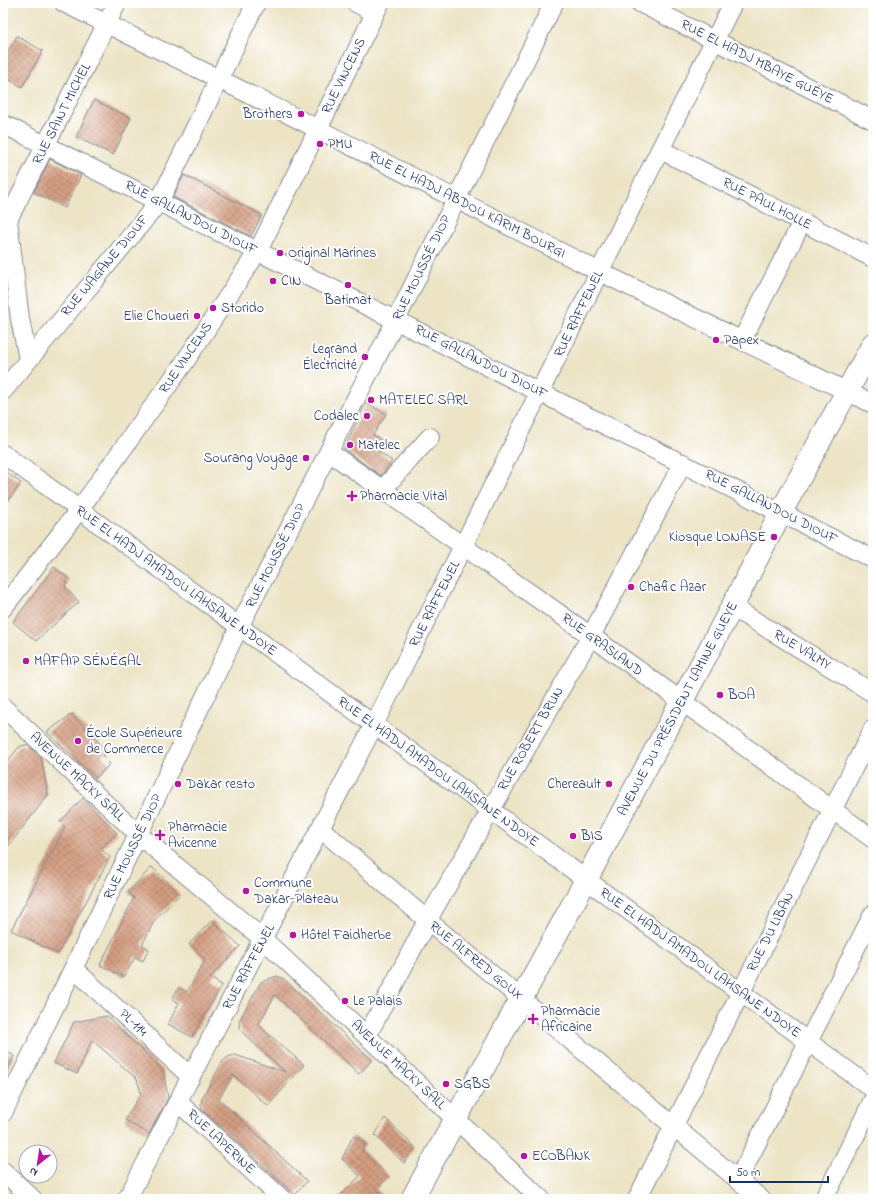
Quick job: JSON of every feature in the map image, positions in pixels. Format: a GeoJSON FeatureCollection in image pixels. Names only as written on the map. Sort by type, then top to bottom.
{"type":"FeatureCollection","features":[{"type":"Feature","properties":{"kind":"main road","name":"AVENUE DU PRÉSIDENT LAMINE GUEYE"},"geometry":{"type":"LineString","coordinates":[[412,1199],[586,880],[732,607],[780,512],[848,392],[873,344]]}},
{"type":"Feature","properties":{"kind":"street","name":"RUE EL HADJ ABDOU KARIM BOURGI"},"geometry":{"type":"LineString","coordinates":[[64,3],[219,79],[600,272],[873,404]]}},
{"type":"Feature","properties":{"kind":"street","name":"RUE SAINT MICHEL"},"geometry":{"type":"LineString","coordinates":[[6,221],[117,3]]}},
{"type":"Feature","properties":{"kind":"street","name":"RUE WAGANE DIOUF"},"geometry":{"type":"LineString","coordinates":[[3,390],[159,202],[256,3]]}},
{"type":"Feature","properties":{"kind":"street"},"geometry":{"type":"LineString","coordinates":[[356,3],[378,8]]}},
{"type":"Feature","properties":{"kind":"street","name":"RUE MOUSSÉ DIOP"},"geometry":{"type":"LineString","coordinates":[[3,1113],[140,835],[240,627],[396,320],[554,3]]}},
{"type":"Feature","properties":{"kind":"street","name":"RUE EL HADJ MBAYE GUÈYE"},"geometry":{"type":"LineString","coordinates":[[640,3],[873,120]]}},
{"type":"Feature","properties":{"kind":"street","name":"RUE RAFFENEL"},"geometry":{"type":"LineString","coordinates":[[127,1199],[374,725],[733,3]]}},
{"type":"Feature","properties":{"kind":"street","name":"RUE VINCENS"},"geometry":{"type":"LineString","coordinates":[[3,608],[79,510],[184,363],[258,251],[378,8]]}},
{"type":"Feature","properties":{"kind":"street","name":"RUE GALLANDOU DIOUF"},"geometry":{"type":"LineString","coordinates":[[3,124],[873,558]]}},
{"type":"Feature","properties":{"kind":"street","name":"RUE PAUL HOLLE"},"geometry":{"type":"LineString","coordinates":[[661,150],[873,258]]}},
{"type":"Feature","properties":{"kind":"street"},"geometry":{"type":"LineString","coordinates":[[6,221],[20,320],[28,359]]}},
{"type":"Feature","properties":{"kind":"street"},"geometry":{"type":"LineString","coordinates":[[742,340],[802,222]]}},
{"type":"Feature","properties":{"kind":"street"},"geometry":{"type":"LineString","coordinates":[[382,490],[430,437]]}},
{"type":"Feature","properties":{"kind":"street","name":"RUE GRASLAND"},"geometry":{"type":"LineString","coordinates":[[329,452],[591,636],[873,839]]}},
{"type":"Feature","properties":{"kind":"street","name":"RUE EL HADJ AMADOU LAHSANE NDOYE"},"geometry":{"type":"LineString","coordinates":[[3,454],[873,1089]]}},
{"type":"Feature","properties":{"kind":"street","name":"RUE ROBERT BRUN"},"geometry":{"type":"LineString","coordinates":[[367,1036],[427,921],[591,636],[683,463]]}},
{"type":"Feature","properties":{"kind":"street","name":"RUE VALMY"},"geometry":{"type":"LineString","coordinates":[[732,607],[873,693]]}},
{"type":"Feature","properties":{"kind":"street","name":"AVENUE MACKY SALL"},"geometry":{"type":"LineString","coordinates":[[3,707],[140,835],[263,939],[541,1199]]}},
{"type":"Feature","properties":{"kind":"street","name":"RUE DU LIBAN"},"geometry":{"type":"LineString","coordinates":[[638,1199],[740,992],[873,729]]}},
{"type":"Feature","properties":{"kind":"street","name":"RUE ALFRED GOUX"},"geometry":{"type":"LineString","coordinates":[[321,829],[427,921],[521,997],[761,1199]]}},
{"type":"Feature","properties":{"kind":"street"},"geometry":{"type":"LineString","coordinates":[[738,1180],[873,914]]}},
{"type":"Feature","properties":{"kind":"street","name":"PL-114"},"geometry":{"type":"LineString","coordinates":[[74,969],[191,1077]]}},
{"type":"Feature","properties":{"kind":"street"},"geometry":{"type":"LineString","coordinates":[[824,1199],[873,1100]]}},
{"type":"Feature","properties":{"kind":"street","name":"RUE LAPERINE"},"geometry":{"type":"LineString","coordinates":[[178,1102],[282,1199]]}},
{"type":"Feature","properties":{"kind":"street"},"geometry":{"type":"LineString","coordinates":[[3,1171],[33,1199]]}},
{"type":"Feature","properties":{"kind":"building"},"geometry":{"type":"Polygon","coordinates":[[[17,36],[43,51],[22,87],[3,76],[3,59],[17,36]]]}},
{"type":"Feature","properties":{"kind":"building"},"geometry":{"type":"Polygon","coordinates":[[[94,100],[131,118],[113,155],[76,137],[94,100]]]}},
{"type":"Feature","properties":{"kind":"building"},"geometry":{"type":"Polygon","coordinates":[[[50,159],[81,175],[65,208],[34,192],[50,159]]]}},
{"type":"Feature","properties":{"kind":"building"},"geometry":{"type":"Polygon","coordinates":[[[184,175],[262,215],[251,236],[173,197],[184,175]]]}},
{"type":"Feature","properties":{"kind":"building"},"geometry":{"type":"Polygon","coordinates":[[[366,403],[386,414],[373,435],[385,442],[379,452],[392,461],[381,476],[344,449],[366,403]]]}},
{"type":"Feature","properties":{"kind":"building"},"geometry":{"type":"Polygon","coordinates":[[[3,470],[21,483],[3,508],[3,470]]]}},
{"type":"Feature","properties":{"kind":"building"},"geometry":{"type":"Polygon","coordinates":[[[54,567],[68,578],[65,587],[79,602],[36,641],[13,622],[54,567]]]}},
{"type":"Feature","properties":{"kind":"building","name":"École Supérieure de Commerce"},"geometry":{"type":"Polygon","coordinates":[[[72,714],[107,751],[102,756],[110,764],[96,778],[47,732],[72,714]]]}},
{"type":"Feature","properties":{"kind":"building"},"geometry":{"type":"Polygon","coordinates":[[[28,745],[41,757],[48,795],[3,853],[3,767],[19,747],[28,745]]]}},
{"type":"Feature","properties":{"kind":"building"},"geometry":{"type":"Polygon","coordinates":[[[83,798],[117,833],[101,849],[110,857],[58,954],[11,930],[65,827],[60,822],[83,798]]]}},
{"type":"Feature","properties":{"kind":"building"},"geometry":{"type":"Polygon","coordinates":[[[152,867],[180,894],[154,921],[142,945],[149,949],[143,961],[135,957],[124,977],[100,965],[134,898],[128,892],[152,867]]]}},
{"type":"Feature","properties":{"kind":"building"},"geometry":{"type":"Polygon","coordinates":[[[212,920],[240,946],[210,978],[222,985],[192,1037],[168,1024],[179,1003],[172,999],[179,987],[187,992],[205,960],[189,944],[212,920]]]}},
{"type":"Feature","properties":{"kind":"building"},"geometry":{"type":"Polygon","coordinates":[[[277,976],[284,979],[372,1060],[359,1074],[275,995],[258,1025],[304,1065],[268,1106],[233,1075],[219,1099],[307,1181],[295,1195],[202,1110],[201,1105],[202,1098],[223,1061],[228,1057],[235,1055],[285,1072],[245,1035],[240,1028],[239,1021],[261,982],[277,976]]]}},
{"type":"Feature","properties":{"kind":"building"},"geometry":{"type":"Polygon","coordinates":[[[107,1016],[163,1070],[168,1098],[149,1134],[125,1120],[141,1093],[137,1079],[92,1040],[77,1074],[54,1063],[74,1022],[107,1016]]]}},
{"type":"Feature","properties":{"kind":"building"},"geometry":{"type":"Polygon","coordinates":[[[3,1050],[14,1056],[3,1079],[3,1050]]]}},
{"type":"Feature","properties":{"kind":"building"},"geometry":{"type":"Polygon","coordinates":[[[385,1118],[415,1147],[404,1163],[375,1135],[385,1118]]]}},
{"type":"Feature","properties":{"kind":"building"},"geometry":{"type":"Polygon","coordinates":[[[353,1136],[366,1144],[362,1150],[389,1177],[376,1189],[382,1194],[376,1199],[337,1199],[360,1176],[342,1159],[353,1136]]]}},
{"type":"Feature","properties":{"kind":"place","name":"Brothers"},"geometry":{"type":"Point","coordinates":[301,114]}},
{"type":"Feature","properties":{"kind":"place","name":"PMU"},"geometry":{"type":"Point","coordinates":[320,144]}},
{"type":"Feature","properties":{"kind":"place","name":"Original Marines"},"geometry":{"type":"Point","coordinates":[280,253]}},
{"type":"Feature","properties":{"kind":"place","name":"CIN"},"geometry":{"type":"Point","coordinates":[273,281]}},
{"type":"Feature","properties":{"kind":"place","name":"Batimat"},"geometry":{"type":"Point","coordinates":[348,285]}},
{"type":"Feature","properties":{"kind":"place","name":"Storido"},"geometry":{"type":"Point","coordinates":[213,308]}},
{"type":"Feature","properties":{"kind":"place","name":"Elie Choueri"},"geometry":{"type":"Point","coordinates":[197,316]}},
{"type":"Feature","properties":{"kind":"place","name":"Papex"},"geometry":{"type":"Point","coordinates":[716,340]}},
{"type":"Feature","properties":{"kind":"place","name":"Legrand Électricité"},"geometry":{"type":"Point","coordinates":[365,357]}},
{"type":"Feature","properties":{"kind":"place","name":"MATELEC SARL"},"geometry":{"type":"Point","coordinates":[371,400]}},
{"type":"Feature","properties":{"kind":"place","name":"Codalec"},"geometry":{"type":"Point","coordinates":[367,416]}},
{"type":"Feature","properties":{"kind":"place","name":"Matelec"},"geometry":{"type":"Point","coordinates":[350,445]}},
{"type":"Feature","properties":{"kind":"place","name":"Sourang Voyage"},"geometry":{"type":"Point","coordinates":[306,458]}},
{"type":"Feature","properties":{"kind":"place","name":"Pharmacie Vital"},"geometry":{"type":"Point","coordinates":[352,496]}},
{"type":"Feature","properties":{"kind":"place","name":"Kiosque LONASE"},"geometry":{"type":"Point","coordinates":[774,537]}},
{"type":"Feature","properties":{"kind":"place","name":"Chafic Azar"},"geometry":{"type":"Point","coordinates":[631,587]}},
{"type":"Feature","properties":{"kind":"place","name":"MAFAIP SÉNÉGAL"},"geometry":{"type":"Point","coordinates":[26,661]}},
{"type":"Feature","properties":{"kind":"place","name":"BOA"},"geometry":{"type":"Point","coordinates":[720,695]}},
{"type":"Feature","properties":{"kind":"place","name":"École Supérieure de Commerce"},"geometry":{"type":"Point","coordinates":[78,741]}},
{"type":"Feature","properties":{"kind":"place","name":"Dakar resto"},"geometry":{"type":"Point","coordinates":[178,784]}},
{"type":"Feature","properties":{"kind":"place","name":"Chereault"},"geometry":{"type":"Point","coordinates":[609,784]}},
{"type":"Feature","properties":{"kind":"place","name":"Pharmacie Avicenne"},"geometry":{"type":"Point","coordinates":[160,835]}},
{"type":"Feature","properties":{"kind":"place","name":"BIS"},"geometry":{"type":"Point","coordinates":[573,836]}},
{"type":"Feature","properties":{"kind":"place","name":"Commune Dakar-Plateau"},"geometry":{"type":"Point","coordinates":[246,891]}},
{"type":"Feature","properties":{"kind":"place","name":"Hôtel Faidherbe"},"geometry":{"type":"Point","coordinates":[293,935]}},
{"type":"Feature","properties":{"kind":"place","name":"Le Palais"},"geometry":{"type":"Point","coordinates":[345,1001]}},
{"type":"Feature","properties":{"kind":"place","name":"Pharmacie Africaine"},"geometry":{"type":"Point","coordinates":[533,1019]}},
{"type":"Feature","properties":{"kind":"place","name":"SGBS"},"geometry":{"type":"Point","coordinates":[446,1084]}},
{"type":"Feature","properties":{"kind":"place","name":"ECOBANK"},"geometry":{"type":"Point","coordinates":[524,1156]}}]}
